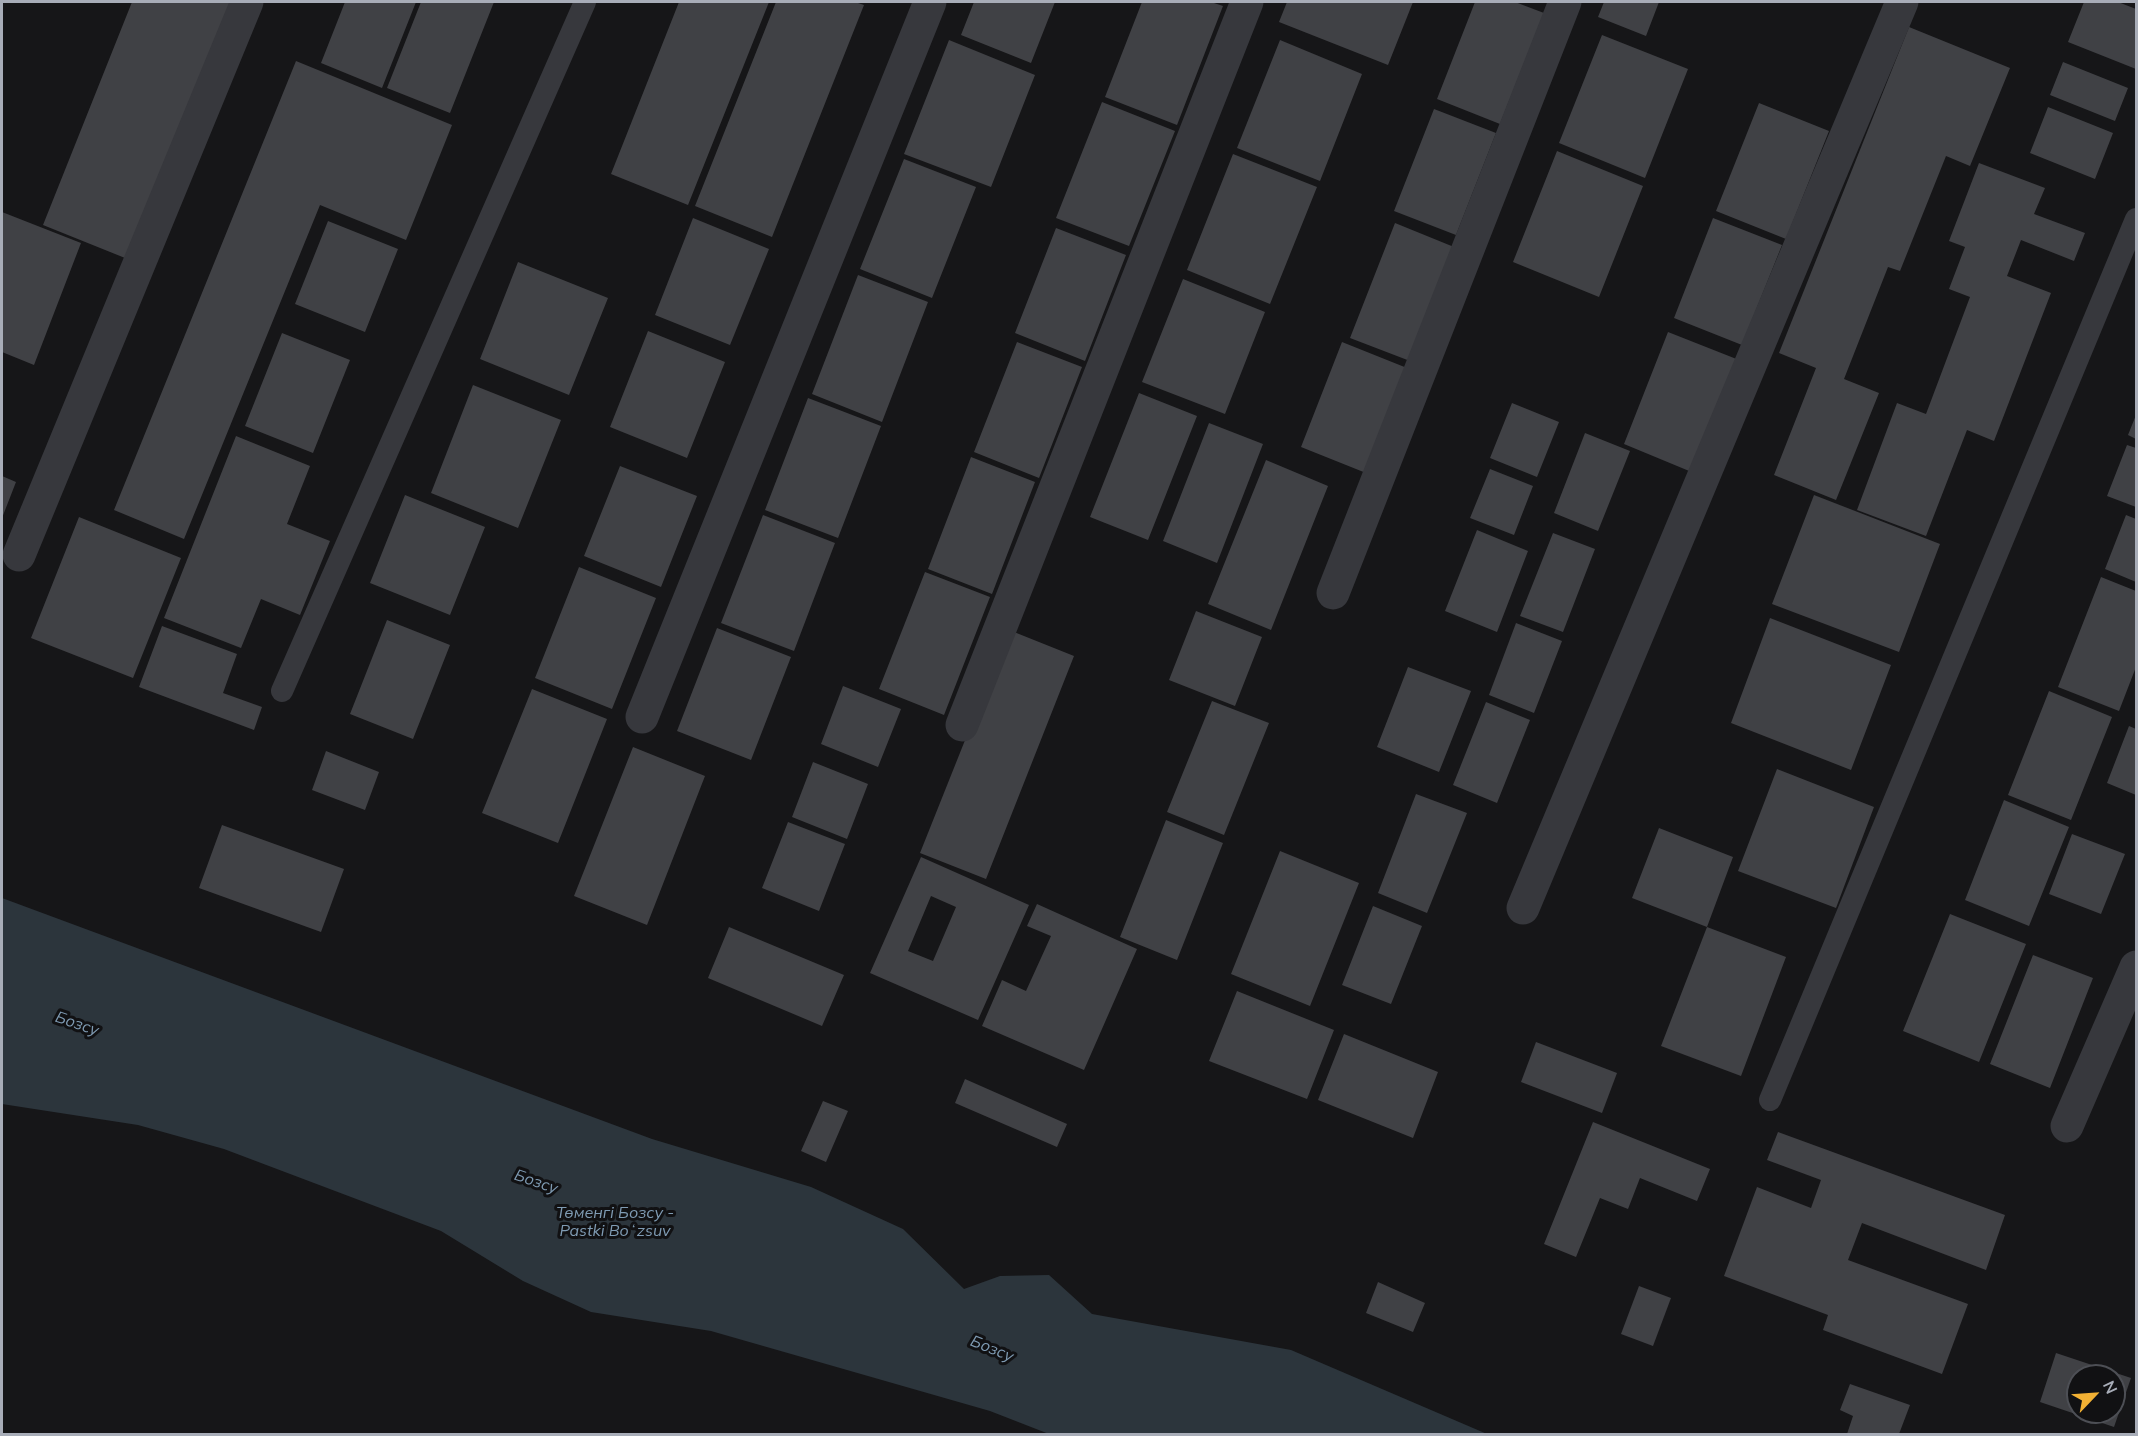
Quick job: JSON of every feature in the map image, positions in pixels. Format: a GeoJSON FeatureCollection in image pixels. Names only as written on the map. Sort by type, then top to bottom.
{"type":"FeatureCollection","features":[{"type":"Feature","properties":{"kind":"street"},"geometry":{"type":"LineString","coordinates":[[19,555],[247,2]]}},
{"type":"Feature","properties":{"kind":"street"},"geometry":{"type":"LineString","coordinates":[[642,717],[930,2]]}},
{"type":"Feature","properties":{"kind":"street"},"geometry":{"type":"LineString","coordinates":[[962,725],[1247,2]]}},
{"type":"Feature","properties":{"kind":"street"},"geometry":{"type":"LineString","coordinates":[[1333,593],[1565,2]]}},
{"type":"Feature","properties":{"kind":"street"},"geometry":{"type":"LineString","coordinates":[[1523,908],[1902,2]]}},
{"type":"Feature","properties":{"kind":"street"},"geometry":{"type":"LineString","coordinates":[[2067,1126],[2136,968]]}},
{"type":"Feature","properties":{"kind":"lane"},"geometry":{"type":"LineString","coordinates":[[282,692],[585,2]]}},
{"type":"Feature","properties":{"kind":"lane"},"geometry":{"type":"LineString","coordinates":[[1770,1100],[2136,219]]}},
{"type":"Feature","properties":{"kind":"water","name":"Төменгі Бозсу - Pastki Boʻzsuv"},"geometry":{"type":"Polygon","coordinates":[[[2,898],[652,1139],[811,1187],[903,1229],[964,1289],[1000,1276],[1049,1275],[1092,1314],[1291,1350],[1487,1434],[1049,1434],[990,1411],[711,1331],[591,1312],[523,1281],[441,1231],[224,1149],[138,1125],[2,1104],[2,898]]]}},
{"type":"Feature","properties":{"kind":"building"},"geometry":{"type":"Polygon","coordinates":[[[132,2],[232,2],[130,260],[43,225],[132,2]]]}},
{"type":"Feature","properties":{"kind":"building"},"geometry":{"type":"Polygon","coordinates":[[[345,2],[416,2],[382,88],[321,63],[345,2]]]}},
{"type":"Feature","properties":{"kind":"building"},"geometry":{"type":"Polygon","coordinates":[[[421,2],[494,2],[450,113],[387,88],[421,2]]]}},
{"type":"Feature","properties":{"kind":"building"},"geometry":{"type":"Polygon","coordinates":[[[679,2],[769,2],[688,205],[611,174],[679,2]]]}},
{"type":"Feature","properties":{"kind":"building"},"geometry":{"type":"Polygon","coordinates":[[[776,2],[855,2],[864,5],[772,237],[695,206],[776,2]]]}},
{"type":"Feature","properties":{"kind":"building"},"geometry":{"type":"Polygon","coordinates":[[[974,2],[1055,2],[1031,63],[961,35],[974,2]]]}},
{"type":"Feature","properties":{"kind":"building"},"geometry":{"type":"Polygon","coordinates":[[[1142,2],[1211,2],[1223,6],[1177,125],[1105,97],[1142,2]]]}},
{"type":"Feature","properties":{"kind":"building"},"geometry":{"type":"Polygon","coordinates":[[[1287,2],[1413,2],[1388,65],[1279,22],[1287,2]]]}},
{"type":"Feature","properties":{"kind":"building"},"geometry":{"type":"Polygon","coordinates":[[[1475,2],[1515,2],[1544,13],[1500,124],[1437,99],[1475,2]]]}},
{"type":"Feature","properties":{"kind":"building"},"geometry":{"type":"Polygon","coordinates":[[[1604,2],[1659,2],[1646,36],[1598,17],[1604,2]]]}},
{"type":"Feature","properties":{"kind":"building"},"geometry":{"type":"Polygon","coordinates":[[[2084,2],[2118,2],[2136,9],[2136,69],[2068,42],[2084,2]]]}},
{"type":"Feature","properties":{"kind":"building"},"geometry":{"type":"Polygon","coordinates":[[[1909,27],[2010,68],[1970,166],[1946,156],[1900,271],[1888,267],[1844,379],[1879,393],[1836,500],[1774,475],[1816,368],[1779,353],[1909,27]]]}},
{"type":"Feature","properties":{"kind":"building"},"geometry":{"type":"Polygon","coordinates":[[[1602,35],[1688,69],[1645,178],[1559,143],[1602,35]]]}},
{"type":"Feature","properties":{"kind":"building"},"geometry":{"type":"Polygon","coordinates":[[[949,40],[1035,75],[991,187],[904,154],[949,40]]]}},
{"type":"Feature","properties":{"kind":"building"},"geometry":{"type":"Polygon","coordinates":[[[1280,40],[1362,74],[1320,181],[1237,148],[1280,40]]]}},
{"type":"Feature","properties":{"kind":"building"},"geometry":{"type":"Polygon","coordinates":[[[296,61],[452,125],[406,240],[320,205],[184,539],[114,510],[296,61]]]}},
{"type":"Feature","properties":{"kind":"building"},"geometry":{"type":"Polygon","coordinates":[[[2063,62],[2128,88],[2115,121],[2050,95],[2063,62]]]}},
{"type":"Feature","properties":{"kind":"building"},"geometry":{"type":"Polygon","coordinates":[[[1102,102],[1175,131],[1129,246],[1056,218],[1102,102]]]}},
{"type":"Feature","properties":{"kind":"building"},"geometry":{"type":"Polygon","coordinates":[[[1759,103],[1829,131],[1786,239],[1716,211],[1759,103]]]}},
{"type":"Feature","properties":{"kind":"building"},"geometry":{"type":"Polygon","coordinates":[[[2048,107],[2113,133],[2095,179],[2030,153],[2048,107]]]}},
{"type":"Feature","properties":{"kind":"building"},"geometry":{"type":"Polygon","coordinates":[[[1434,109],[1496,133],[1456,235],[1394,211],[1434,109]]]}},
{"type":"Feature","properties":{"kind":"building"},"geometry":{"type":"Polygon","coordinates":[[[1557,151],[1643,186],[1599,297],[1513,262],[1557,151]]]}},
{"type":"Feature","properties":{"kind":"building"},"geometry":{"type":"Polygon","coordinates":[[[1233,154],[1317,187],[1270,304],[1187,270],[1233,154]]]}},
{"type":"Feature","properties":{"kind":"building"},"geometry":{"type":"Polygon","coordinates":[[[904,159],[976,187],[932,298],[860,269],[904,159]]]}},
{"type":"Feature","properties":{"kind":"building"},"geometry":{"type":"Polygon","coordinates":[[[1979,163],[2045,188],[2034,214],[2085,233],[2074,261],[2021,240],[2007,276],[2051,293],[1994,441],[1967,430],[1926,536],[1857,510],[1897,403],[1926,414],[1970,297],[1949,289],[1965,247],[1949,241],[1979,163]]]}},
{"type":"Feature","properties":{"kind":"building"},"geometry":{"type":"Polygon","coordinates":[[[2,212],[81,243],[34,365],[2,352],[2,212]]]}},
{"type":"Feature","properties":{"kind":"building"},"geometry":{"type":"Polygon","coordinates":[[[693,218],[769,249],[730,345],[655,315],[693,218]]]}},
{"type":"Feature","properties":{"kind":"building"},"geometry":{"type":"Polygon","coordinates":[[[1713,218],[1782,245],[1742,345],[1674,318],[1713,218]]]}},
{"type":"Feature","properties":{"kind":"building"},"geometry":{"type":"Polygon","coordinates":[[[328,221],[398,249],[365,332],[295,304],[328,221]]]}},
{"type":"Feature","properties":{"kind":"building"},"geometry":{"type":"Polygon","coordinates":[[[1395,223],[1454,247],[1410,361],[1350,338],[1395,223]]]}},
{"type":"Feature","properties":{"kind":"building"},"geometry":{"type":"Polygon","coordinates":[[[1056,228],[1126,255],[1085,361],[1015,333],[1056,228]]]}},
{"type":"Feature","properties":{"kind":"building"},"geometry":{"type":"Polygon","coordinates":[[[518,262],[608,298],[569,395],[480,359],[518,262]]]}},
{"type":"Feature","properties":{"kind":"building"},"geometry":{"type":"Polygon","coordinates":[[[858,275],[928,302],[882,422],[812,394],[858,275]]]}},
{"type":"Feature","properties":{"kind":"building"},"geometry":{"type":"Polygon","coordinates":[[[1183,279],[1265,312],[1225,414],[1142,382],[1183,279]]]}},
{"type":"Feature","properties":{"kind":"building"},"geometry":{"type":"Polygon","coordinates":[[[648,331],[725,362],[687,458],[610,427],[648,331]]]}},
{"type":"Feature","properties":{"kind":"building"},"geometry":{"type":"Polygon","coordinates":[[[1668,332],[1739,360],[1694,473],[1624,444],[1668,332]]]}},
{"type":"Feature","properties":{"kind":"building"},"geometry":{"type":"Polygon","coordinates":[[[282,333],[350,360],[313,453],[245,426],[282,333]]]}},
{"type":"Feature","properties":{"kind":"building"},"geometry":{"type":"Polygon","coordinates":[[[1017,342],[1082,367],[1039,478],[974,452],[1017,342]]]}},
{"type":"Feature","properties":{"kind":"building"},"geometry":{"type":"Polygon","coordinates":[[[1342,342],[1407,368],[1366,473],[1301,447],[1342,342]]]}},
{"type":"Feature","properties":{"kind":"building"},"geometry":{"type":"Polygon","coordinates":[[[473,385],[561,420],[518,528],[431,493],[473,385]]]}},
{"type":"Feature","properties":{"kind":"building"},"geometry":{"type":"Polygon","coordinates":[[[1139,393],[1197,416],[1148,540],[1090,517],[1139,393]]]}},
{"type":"Feature","properties":{"kind":"building"},"geometry":{"type":"Polygon","coordinates":[[[808,398],[881,426],[838,538],[765,510],[808,398]]]}},
{"type":"Feature","properties":{"kind":"building"},"geometry":{"type":"Polygon","coordinates":[[[1512,403],[1559,422],[1537,477],[1490,458],[1512,403]]]}},
{"type":"Feature","properties":{"kind":"building"},"geometry":{"type":"Polygon","coordinates":[[[2136,415],[2136,439],[2128,435],[2136,415]]]}},
{"type":"Feature","properties":{"kind":"building"},"geometry":{"type":"Polygon","coordinates":[[[1209,423],[1263,444],[1217,563],[1163,541],[1209,423]]]}},
{"type":"Feature","properties":{"kind":"building"},"geometry":{"type":"Polygon","coordinates":[[[1585,433],[1630,451],[1598,531],[1554,513],[1585,433]]]}},
{"type":"Feature","properties":{"kind":"building"},"geometry":{"type":"Polygon","coordinates":[[[236,436],[310,466],[287,524],[330,541],[300,615],[261,599],[241,648],[164,618],[236,436]]]}},
{"type":"Feature","properties":{"kind":"building"},"geometry":{"type":"Polygon","coordinates":[[[2127,445],[2136,448],[2136,507],[2107,496],[2127,445]]]}},
{"type":"Feature","properties":{"kind":"building"},"geometry":{"type":"Polygon","coordinates":[[[971,457],[1035,482],[992,594],[928,569],[971,457]]]}},
{"type":"Feature","properties":{"kind":"building"},"geometry":{"type":"Polygon","coordinates":[[[1266,460],[1328,486],[1271,630],[1208,604],[1266,460]]]}},
{"type":"Feature","properties":{"kind":"building"},"geometry":{"type":"Polygon","coordinates":[[[620,466],[697,496],[661,587],[584,556],[620,466]]]}},
{"type":"Feature","properties":{"kind":"building"},"geometry":{"type":"Polygon","coordinates":[[[1490,469],[1533,486],[1514,535],[1470,518],[1490,469]]]}},
{"type":"Feature","properties":{"kind":"building"},"geometry":{"type":"Polygon","coordinates":[[[2,476],[16,482],[2,518],[2,476]]]}},
{"type":"Feature","properties":{"kind":"building"},"geometry":{"type":"Polygon","coordinates":[[[405,495],[485,527],[450,615],[370,583],[405,495]]]}},
{"type":"Feature","properties":{"kind":"building"},"geometry":{"type":"Polygon","coordinates":[[[1814,495],[1940,544],[1899,652],[1772,604],[1814,495]]]}},
{"type":"Feature","properties":{"kind":"building"},"geometry":{"type":"Polygon","coordinates":[[[763,515],[835,543],[794,651],[721,623],[763,515]]]}},
{"type":"Feature","properties":{"kind":"building"},"geometry":{"type":"Polygon","coordinates":[[[2126,515],[2136,519],[2136,582],[2105,569],[2126,515]]]}},
{"type":"Feature","properties":{"kind":"building"},"geometry":{"type":"Polygon","coordinates":[[[79,517],[181,558],[133,678],[31,638],[79,517]]]}},
{"type":"Feature","properties":{"kind":"building"},"geometry":{"type":"Polygon","coordinates":[[[1477,530],[1528,551],[1497,632],[1445,611],[1477,530]]]}},
{"type":"Feature","properties":{"kind":"building"},"geometry":{"type":"Polygon","coordinates":[[[1553,533],[1595,549],[1563,632],[1520,616],[1553,533]]]}},
{"type":"Feature","properties":{"kind":"building"},"geometry":{"type":"Polygon","coordinates":[[[579,567],[656,598],[612,709],[535,678],[579,567]]]}},
{"type":"Feature","properties":{"kind":"building"},"geometry":{"type":"Polygon","coordinates":[[[925,572],[990,597],[944,715],[879,689],[925,572]]]}},
{"type":"Feature","properties":{"kind":"building"},"geometry":{"type":"Polygon","coordinates":[[[2101,577],[2136,591],[2136,667],[2119,711],[2058,687],[2101,577]]]}},
{"type":"Feature","properties":{"kind":"building"},"geometry":{"type":"Polygon","coordinates":[[[1196,611],[1262,637],[1235,706],[1169,680],[1196,611]]]}},
{"type":"Feature","properties":{"kind":"building"},"geometry":{"type":"Polygon","coordinates":[[[1770,618],[1891,665],[1851,770],[1731,723],[1770,618]]]}},
{"type":"Feature","properties":{"kind":"building"},"geometry":{"type":"Polygon","coordinates":[[[387,620],[450,645],[413,739],[350,714],[387,620]]]}},
{"type":"Feature","properties":{"kind":"building"},"geometry":{"type":"Polygon","coordinates":[[[1516,623],[1562,641],[1534,713],[1489,695],[1516,623]]]}},
{"type":"Feature","properties":{"kind":"building"},"geometry":{"type":"Polygon","coordinates":[[[162,626],[237,654],[223,693],[262,707],[254,730],[139,687],[162,626]]]}},
{"type":"Feature","properties":{"kind":"building"},"geometry":{"type":"Polygon","coordinates":[[[717,628],[791,657],[751,760],[677,731],[717,628]]]}},
{"type":"Feature","properties":{"kind":"building"},"geometry":{"type":"Polygon","coordinates":[[[1009,630],[1074,656],[986,879],[920,853],[1009,630]]]}},
{"type":"Feature","properties":{"kind":"building"},"geometry":{"type":"Polygon","coordinates":[[[1408,667],[1471,691],[1439,772],[1377,747],[1408,667]]]}},
{"type":"Feature","properties":{"kind":"building"},"geometry":{"type":"Polygon","coordinates":[[[843,686],[901,709],[878,767],[821,744],[843,686]]]}},
{"type":"Feature","properties":{"kind":"building"},"geometry":{"type":"Polygon","coordinates":[[[532,689],[607,719],[558,843],[482,813],[532,689]]]}},
{"type":"Feature","properties":{"kind":"building"},"geometry":{"type":"Polygon","coordinates":[[[2049,691],[2112,717],[2071,820],[2008,795],[2049,691]]]}},
{"type":"Feature","properties":{"kind":"building"},"geometry":{"type":"Polygon","coordinates":[[[1212,701],[1269,723],[1224,835],[1167,812],[1212,701]]]}},
{"type":"Feature","properties":{"kind":"building"},"geometry":{"type":"Polygon","coordinates":[[[1486,702],[1530,720],[1497,803],[1453,785],[1486,702]]]}},
{"type":"Feature","properties":{"kind":"building"},"geometry":{"type":"Polygon","coordinates":[[[2129,726],[2136,729],[2136,795],[2107,783],[2129,726]]]}},
{"type":"Feature","properties":{"kind":"building"},"geometry":{"type":"Polygon","coordinates":[[[633,747],[705,776],[647,925],[574,896],[633,747]]]}},
{"type":"Feature","properties":{"kind":"building"},"geometry":{"type":"Polygon","coordinates":[[[326,751],[379,772],[365,810],[312,790],[326,751]]]}},
{"type":"Feature","properties":{"kind":"building"},"geometry":{"type":"Polygon","coordinates":[[[813,762],[868,784],[847,839],[792,817],[813,762]]]}},
{"type":"Feature","properties":{"kind":"building"},"geometry":{"type":"Polygon","coordinates":[[[1777,769],[1874,807],[1836,908],[1738,871],[1777,769]]]}},
{"type":"Feature","properties":{"kind":"building"},"geometry":{"type":"Polygon","coordinates":[[[1416,794],[1467,813],[1427,913],[1378,893],[1416,794]]]}},
{"type":"Feature","properties":{"kind":"building"},"geometry":{"type":"Polygon","coordinates":[[[2004,800],[2069,827],[2029,926],[1965,900],[2004,800]]]}},
{"type":"Feature","properties":{"kind":"building"},"geometry":{"type":"Polygon","coordinates":[[[1166,820],[1223,843],[1177,960],[1120,937],[1166,820]]]}},
{"type":"Feature","properties":{"kind":"building"},"geometry":{"type":"Polygon","coordinates":[[[788,822],[845,844],[819,911],[762,888],[788,822]]]}},
{"type":"Feature","properties":{"kind":"building"},"geometry":{"type":"Polygon","coordinates":[[[222,825],[344,869],[321,932],[199,888],[222,825]]]}},
{"type":"Feature","properties":{"kind":"building"},"geometry":{"type":"Polygon","coordinates":[[[1659,828],[1733,857],[1707,927],[1632,898],[1659,828]]]}},
{"type":"Feature","properties":{"kind":"building"},"geometry":{"type":"Polygon","coordinates":[[[2072,834],[2125,854],[2101,914],[2049,894],[2072,834]]]}},
{"type":"Feature","properties":{"kind":"building"},"geometry":{"type":"Polygon","coordinates":[[[1280,851],[1359,883],[1310,1006],[1231,974],[1280,851]]]}},
{"type":"Feature","properties":{"kind":"building"},"geometry":{"type":"Polygon","coordinates":[[[921,857],[1029,905],[978,1020],[870,973],[921,857]],[[931,896],[908,951],[933,961],[956,907],[931,896]]]}},
{"type":"Feature","properties":{"kind":"building"},"geometry":{"type":"Polygon","coordinates":[[[1037,904],[1137,949],[1084,1070],[982,1026],[1002,980],[1026,991],[1051,936],[1027,926],[1037,904]]]}},
{"type":"Feature","properties":{"kind":"building"},"geometry":{"type":"Polygon","coordinates":[[[1373,906],[1422,926],[1391,1004],[1342,985],[1373,906]]]}},
{"type":"Feature","properties":{"kind":"building"},"geometry":{"type":"Polygon","coordinates":[[[1950,914],[2026,944],[1979,1062],[1903,1031],[1950,914]]]}},
{"type":"Feature","properties":{"kind":"building"},"geometry":{"type":"Polygon","coordinates":[[[729,927],[844,975],[822,1026],[708,978],[729,927]]]}},
{"type":"Feature","properties":{"kind":"building"},"geometry":{"type":"Polygon","coordinates":[[[1707,927],[1786,957],[1741,1076],[1661,1046],[1707,927]]]}},
{"type":"Feature","properties":{"kind":"building"},"geometry":{"type":"Polygon","coordinates":[[[2033,955],[2093,978],[2050,1088],[1990,1064],[2033,955]]]}},
{"type":"Feature","properties":{"kind":"building"},"geometry":{"type":"Polygon","coordinates":[[[1237,991],[1334,1030],[1307,1099],[1209,1061],[1237,991]]]}},
{"type":"Feature","properties":{"kind":"building"},"geometry":{"type":"Polygon","coordinates":[[[1344,1034],[1438,1072],[1413,1138],[1318,1100],[1344,1034]]]}},
{"type":"Feature","properties":{"kind":"building"},"geometry":{"type":"Polygon","coordinates":[[[1536,1042],[1617,1073],[1602,1113],[1521,1082],[1536,1042]]]}},
{"type":"Feature","properties":{"kind":"building"},"geometry":{"type":"Polygon","coordinates":[[[965,1079],[1067,1124],[1057,1147],[955,1103],[965,1079]]]}},
{"type":"Feature","properties":{"kind":"building"},"geometry":{"type":"Polygon","coordinates":[[[823,1101],[848,1111],[826,1162],[801,1151],[823,1101]]]}},
{"type":"Feature","properties":{"kind":"building"},"geometry":{"type":"Polygon","coordinates":[[[1593,1122],[1710,1169],[1697,1201],[1640,1178],[1628,1209],[1600,1198],[1576,1257],[1544,1244],[1593,1122]]]}},
{"type":"Feature","properties":{"kind":"building"},"geometry":{"type":"Polygon","coordinates":[[[1778,1132],[2005,1215],[1986,1270],[1862,1223],[1848,1260],[1968,1304],[1942,1374],[1823,1330],[1828,1315],[1724,1276],[1757,1187],[1811,1208],[1821,1180],[1767,1160],[1778,1132]]]}},
{"type":"Feature","properties":{"kind":"building"},"geometry":{"type":"Polygon","coordinates":[[[1378,1282],[1425,1303],[1413,1332],[1366,1313],[1378,1282]]]}},
{"type":"Feature","properties":{"kind":"building"},"geometry":{"type":"Polygon","coordinates":[[[1639,1286],[1671,1298],[1653,1346],[1621,1334],[1639,1286]]]}},
{"type":"Feature","properties":{"kind":"building"},"geometry":{"type":"Polygon","coordinates":[[[2056,1353],[2089,1364],[2066,1364],[2066,1411],[2040,1402],[2056,1353]]]}},
{"type":"Feature","properties":{"kind":"building"},"geometry":{"type":"Polygon","coordinates":[[[2126,1376],[2131,1378],[2126,1392],[2126,1376]]]}},
{"type":"Feature","properties":{"kind":"building"},"geometry":{"type":"Polygon","coordinates":[[[1850,1384],[1910,1405],[1899,1434],[1847,1434],[1853,1416],[1840,1410],[1850,1384]]]}},
{"type":"Feature","properties":{"kind":"water label","name":"Бозсу"},"geometry":{"type":"Point","coordinates":[77,1024]}},
{"type":"Feature","properties":{"kind":"water label","name":"Бозсу"},"geometry":{"type":"Point","coordinates":[536,1182]}},
{"type":"Feature","properties":{"kind":"water label","name":"Бозсу"},"geometry":{"type":"Point","coordinates":[992,1349]}}]}
